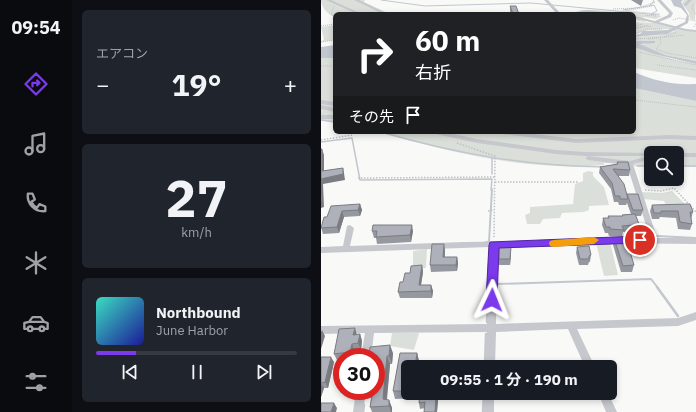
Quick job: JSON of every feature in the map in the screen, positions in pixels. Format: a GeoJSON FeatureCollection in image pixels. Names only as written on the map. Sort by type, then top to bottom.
{"type":"FeatureCollection","features":[{"type":"Feature","properties":{"kind":"street"},"geometry":{"type":"LineString","coordinates":[[328,0],[355,12]]}},
{"type":"Feature","properties":{"kind":"street"},"geometry":{"type":"LineString","coordinates":[[356,0],[382,12]]}},
{"type":"Feature","properties":{"kind":"street"},"geometry":{"type":"LineString","coordinates":[[636,21],[647,23],[657,22],[670,16],[671,13],[659,0]]}},
{"type":"Feature","properties":{"kind":"street"},"geometry":{"type":"LineString","coordinates":[[685,5],[690,0]]}},
{"type":"Feature","properties":{"kind":"street"},"geometry":{"type":"LineString","coordinates":[[548,3],[557,12]]}},
{"type":"Feature","properties":{"kind":"street"},"geometry":{"type":"LineString","coordinates":[[582,12],[595,12]]}},
{"type":"Feature","properties":{"kind":"street"},"geometry":{"type":"LineString","coordinates":[[636,17],[685,30],[696,31]]}},
{"type":"Feature","properties":{"kind":"street"},"geometry":{"type":"LineString","coordinates":[[321,102],[333,104]]}},
{"type":"Feature","properties":{"kind":"street"},"geometry":{"type":"LineString","coordinates":[[321,107],[333,110]]}},
{"type":"Feature","properties":{"kind":"street"},"geometry":{"type":"LineString","coordinates":[[321,117],[333,118]]}},
{"type":"Feature","properties":{"kind":"street"},"geometry":{"type":"LineString","coordinates":[[445,134],[477,141],[570,154],[644,156]]}},
{"type":"Feature","properties":{"kind":"street"},"geometry":{"type":"LineString","coordinates":[[519,134],[576,141],[669,137],[696,138]]}},
{"type":"Feature","properties":{"kind":"street"},"geometry":{"type":"LineString","coordinates":[[570,154],[630,163],[644,158]]}},
{"type":"Feature","properties":{"kind":"street"},"geometry":{"type":"LineString","coordinates":[[684,155],[696,155]]}},
{"type":"Feature","properties":{"kind":"street"},"geometry":{"type":"LineString","coordinates":[[630,163],[654,239]]}},
{"type":"Feature","properties":{"kind":"street"},"geometry":{"type":"LineString","coordinates":[[346,249],[350,228]]}},
{"type":"Feature","properties":{"kind":"street"},"geometry":{"type":"LineString","coordinates":[[321,250],[654,239],[696,241]]}},
{"type":"Feature","properties":{"kind":"street"},"geometry":{"type":"LineString","coordinates":[[490,360],[494,245]]}},
{"type":"Feature","properties":{"kind":"street"},"geometry":{"type":"LineString","coordinates":[[321,330],[491,328],[678,322],[696,316]]}},
{"type":"Feature","properties":{"kind":"street"},"geometry":{"type":"LineString","coordinates":[[570,325],[587,360]]}},
{"type":"Feature","properties":{"kind":"street"},"geometry":{"type":"LineString","coordinates":[[367,348],[370,329]]}},
{"type":"Feature","properties":{"kind":"street"},"geometry":{"type":"LineString","coordinates":[[358,412],[360,400]]}},
{"type":"Feature","properties":{"kind":"street"},"geometry":{"type":"LineString","coordinates":[[489,400],[489,412]]}},
{"type":"Feature","properties":{"kind":"street"},"geometry":{"type":"LineString","coordinates":[[606,400],[612,412]]}},
{"type":"Feature","properties":{"kind":"path"},"geometry":{"type":"LineString","coordinates":[[610,9],[638,8],[653,2]]}},
{"type":"Feature","properties":{"kind":"path"},"geometry":{"type":"LineString","coordinates":[[694,3],[692,8],[696,15]]}},
{"type":"Feature","properties":{"kind":"path"},"geometry":{"type":"LineString","coordinates":[[333,16],[331,14],[334,6]]}},
{"type":"Feature","properties":{"kind":"path"},"geometry":{"type":"LineString","coordinates":[[635,12],[625,11],[653,6]]}},
{"type":"Feature","properties":{"kind":"path"},"geometry":{"type":"LineString","coordinates":[[608,11],[619,12]]}},
{"type":"Feature","properties":{"kind":"path"},"geometry":{"type":"LineString","coordinates":[[636,12],[662,14]]}},
{"type":"Feature","properties":{"kind":"path"},"geometry":{"type":"LineString","coordinates":[[653,15],[660,12]]}},
{"type":"Feature","properties":{"kind":"path"},"geometry":{"type":"LineString","coordinates":[[636,13],[660,16]]}},
{"type":"Feature","properties":{"kind":"path"},"geometry":{"type":"LineString","coordinates":[[683,19],[696,20]]}},
{"type":"Feature","properties":{"kind":"path"},"geometry":{"type":"LineString","coordinates":[[321,26],[333,24]]}},
{"type":"Feature","properties":{"kind":"path"},"geometry":{"type":"LineString","coordinates":[[643,27],[665,30]]}},
{"type":"Feature","properties":{"kind":"path"},"geometry":{"type":"LineString","coordinates":[[636,28],[663,27]]}},
{"type":"Feature","properties":{"kind":"path"},"geometry":{"type":"LineString","coordinates":[[636,33],[647,29],[662,29]]}},
{"type":"Feature","properties":{"kind":"path"},"geometry":{"type":"LineString","coordinates":[[636,39],[672,35],[680,31],[676,30]]}},
{"type":"Feature","properties":{"kind":"path"},"geometry":{"type":"LineString","coordinates":[[636,39],[659,38],[689,33]]}},
{"type":"Feature","properties":{"kind":"path"},"geometry":{"type":"LineString","coordinates":[[659,38],[661,42],[656,49],[667,53],[696,58]]}},
{"type":"Feature","properties":{"kind":"path"},"geometry":{"type":"LineString","coordinates":[[321,42],[333,40]]}},
{"type":"Feature","properties":{"kind":"path"},"geometry":{"type":"LineString","coordinates":[[636,51],[696,65]]}},
{"type":"Feature","properties":{"kind":"path"},"geometry":{"type":"LineString","coordinates":[[657,65],[696,70]]}},
{"type":"Feature","properties":{"kind":"path"},"geometry":{"type":"LineString","coordinates":[[321,66],[333,66]]}},
{"type":"Feature","properties":{"kind":"path"},"geometry":{"type":"LineString","coordinates":[[636,100],[696,107]]}},
{"type":"Feature","properties":{"kind":"path"},"geometry":{"type":"LineString","coordinates":[[321,140],[353,136]]}},
{"type":"Feature","properties":{"kind":"path"},"geometry":{"type":"LineString","coordinates":[[452,141],[495,156],[494,245]]}},
{"type":"Feature","properties":{"kind":"path"},"geometry":{"type":"LineString","coordinates":[[358,178],[495,176]]}},
{"type":"Feature","properties":{"kind":"path"},"geometry":{"type":"LineString","coordinates":[[495,182],[579,182]]}},
{"type":"Feature","properties":{"kind":"path"},"geometry":{"type":"LineString","coordinates":[[639,190],[661,191],[674,188],[696,212]]}},
{"type":"Feature","properties":{"kind":"path"},"geometry":{"type":"LineString","coordinates":[[488,210],[494,210]]}},
{"type":"Feature","properties":{"kind":"shaded area"},"geometry":{"type":"Polygon","coordinates":[[[321,0],[365,0],[364,2],[386,12],[333,12],[333,16],[325,10],[321,0]]]}},
{"type":"Feature","properties":{"kind":"shaded area"},"geometry":{"type":"Polygon","coordinates":[[[671,0],[683,0],[681,2],[689,16],[688,23],[667,34],[636,37],[636,35],[640,34],[643,31],[668,30],[685,22],[687,15],[681,8],[674,6],[671,0]]]}},
{"type":"Feature","properties":{"kind":"shaded area"},"geometry":{"type":"Polygon","coordinates":[[[684,0],[696,0],[695,20],[690,19],[689,13],[682,3],[684,0]]]}},
{"type":"Feature","properties":{"kind":"shaded area"},"geometry":{"type":"Polygon","coordinates":[[[593,10],[616,12],[574,12],[593,10]]]}},
{"type":"Feature","properties":{"kind":"shaded area"},"geometry":{"type":"Polygon","coordinates":[[[636,14],[662,16],[656,19],[644,17],[643,18],[648,20],[644,22],[636,20],[636,14]]]}},
{"type":"Feature","properties":{"kind":"shaded area"},"geometry":{"type":"Polygon","coordinates":[[[636,22],[655,23],[696,32],[696,61],[665,55],[640,45],[655,41],[636,41],[636,37],[660,35],[675,31],[669,29],[648,30],[636,34],[636,22]]]}},
{"type":"Feature","properties":{"kind":"shaded area"},"geometry":{"type":"Polygon","coordinates":[[[333,25],[333,40],[321,42],[324,39],[321,27],[333,25]]]}},
{"type":"Feature","properties":{"kind":"shaded area"},"geometry":{"type":"Polygon","coordinates":[[[636,41],[655,41],[655,43],[640,44],[665,55],[696,61],[696,64],[654,54],[636,48],[636,41]]]}},
{"type":"Feature","properties":{"kind":"shaded area"},"geometry":{"type":"Polygon","coordinates":[[[333,45],[333,58],[321,58],[321,47],[333,45]]]}},
{"type":"Feature","properties":{"kind":"shaded area"},"geometry":{"type":"Polygon","coordinates":[[[636,48],[675,60],[696,64],[696,78],[636,68],[636,53],[640,52],[636,51],[636,48]]]}},
{"type":"Feature","properties":{"kind":"shaded area"},"geometry":{"type":"Polygon","coordinates":[[[321,58],[333,58],[333,123],[321,120],[321,58]]]}},
{"type":"Feature","properties":{"kind":"shaded area"},"geometry":{"type":"Polygon","coordinates":[[[636,73],[664,82],[696,84],[696,101],[636,88],[636,73]]]}},
{"type":"Feature","properties":{"kind":"shaded area"},"geometry":{"type":"Polygon","coordinates":[[[636,88],[696,101],[696,167],[684,167],[684,146],[644,146],[644,166],[610,163],[604,163],[604,165],[546,166],[489,159],[385,134],[636,134],[636,88]]]}},
{"type":"Feature","properties":{"kind":"shaded area"},"geometry":{"type":"Polygon","coordinates":[[[588,171],[593,172],[593,176],[604,187],[609,205],[589,206],[589,210],[584,212],[562,213],[560,218],[543,219],[540,224],[527,224],[525,215],[530,213],[530,207],[573,204],[575,184],[583,181],[583,173],[588,171]]]}},
{"type":"Feature","properties":{"kind":"shaded area"},"geometry":{"type":"Polygon","coordinates":[[[672,191],[688,207],[667,207],[664,201],[643,199],[641,192],[662,193],[672,191]]]}},
{"type":"Feature","properties":{"kind":"shaded area"},"geometry":{"type":"Polygon","coordinates":[[[610,242],[618,275],[604,276],[596,243],[610,242]]]}},
{"type":"Feature","properties":{"kind":"shaded area"},"geometry":{"type":"Polygon","coordinates":[[[427,249],[426,268],[413,269],[413,251],[427,249]]]}},
{"type":"Feature","properties":{"kind":"shaded area"},"geometry":{"type":"Polygon","coordinates":[[[392,333],[419,333],[414,350],[390,346],[392,333]]]}},
{"type":"Feature","properties":{"kind":"building"},"geometry":{"type":"Polygon","coordinates":[[[510,6],[516,6],[518,12],[512,12],[510,6]]]}},
{"type":"Feature","properties":{"kind":"building"},"geometry":{"type":"Polygon","coordinates":[[[321,149],[322,171],[343,168],[343,174],[321,179],[321,149]]]}},
{"type":"Feature","properties":{"kind":"building"},"geometry":{"type":"Polygon","coordinates":[[[617,162],[628,162],[630,170],[613,169],[624,184],[628,199],[620,199],[620,196],[615,196],[612,183],[600,167],[618,164],[617,162]]]}},
{"type":"Feature","properties":{"kind":"building"},"geometry":{"type":"Polygon","coordinates":[[[321,179],[322,201],[321,202],[321,179]]]}},
{"type":"Feature","properties":{"kind":"building"},"geometry":{"type":"Polygon","coordinates":[[[627,194],[638,194],[643,210],[633,210],[627,194]]]}},
{"type":"Feature","properties":{"kind":"building"},"geometry":{"type":"Polygon","coordinates":[[[360,204],[358,210],[342,211],[337,227],[321,228],[324,217],[327,217],[331,206],[360,204]]]}},
{"type":"Feature","properties":{"kind":"building"},"geometry":{"type":"Polygon","coordinates":[[[690,204],[693,212],[690,212],[692,224],[680,222],[678,211],[661,211],[661,213],[654,213],[652,205],[690,204]]]}},
{"type":"Feature","properties":{"kind":"building"},"geometry":{"type":"Polygon","coordinates":[[[635,214],[641,229],[635,229],[634,225],[622,226],[624,230],[610,229],[610,227],[606,227],[603,218],[609,218],[608,216],[635,214]]]}},
{"type":"Feature","properties":{"kind":"building"},"geometry":{"type":"Polygon","coordinates":[[[373,225],[412,225],[410,235],[376,237],[377,231],[372,231],[373,225]]]}},
{"type":"Feature","properties":{"kind":"building"},"geometry":{"type":"Polygon","coordinates":[[[614,238],[626,238],[634,265],[623,266],[614,238]]]}},
{"type":"Feature","properties":{"kind":"building"},"geometry":{"type":"Polygon","coordinates":[[[432,244],[444,244],[443,257],[457,257],[456,265],[430,265],[432,244]]]}},
{"type":"Feature","properties":{"kind":"building"},"geometry":{"type":"Polygon","coordinates":[[[589,246],[591,255],[589,256],[589,259],[580,259],[577,247],[589,246]]]}},
{"type":"Feature","properties":{"kind":"building"},"geometry":{"type":"Polygon","coordinates":[[[499,247],[511,247],[510,259],[499,259],[499,247]]]}},
{"type":"Feature","properties":{"kind":"building"},"geometry":{"type":"Polygon","coordinates":[[[422,265],[419,285],[431,285],[431,291],[398,292],[400,282],[403,282],[405,273],[410,273],[411,266],[422,265]]]}},
{"type":"Feature","properties":{"kind":"building"},"geometry":{"type":"Polygon","coordinates":[[[355,328],[353,335],[360,334],[358,343],[352,344],[351,348],[335,348],[339,329],[355,328]]]}},
{"type":"Feature","properties":{"kind":"building"},"geometry":{"type":"Polygon","coordinates":[[[390,345],[389,356],[387,356],[385,378],[385,348],[370,347],[390,345]]]}},
{"type":"Feature","properties":{"kind":"building"},"geometry":{"type":"Polygon","coordinates":[[[400,353],[417,353],[416,360],[401,360],[401,391],[393,391],[400,353]]]}},
{"type":"Feature","properties":{"kind":"building"},"geometry":{"type":"Polygon","coordinates":[[[321,357],[331,357],[325,382],[321,383],[321,357]]]}},
{"type":"Feature","properties":{"kind":"building"},"geometry":{"type":"Polygon","coordinates":[[[371,400],[389,400],[389,406],[370,407],[371,400]]]}},
{"type":"Feature","properties":{"kind":"building"},"geometry":{"type":"Polygon","coordinates":[[[419,400],[436,400],[435,412],[424,412],[425,402],[419,403],[419,400]]]}},
{"type":"Feature","properties":{"kind":"building"},"geometry":{"type":"Polygon","coordinates":[[[321,403],[334,403],[331,412],[321,412],[321,403]]]}},
{"type":"Feature","properties":{"kind":"waterway"},"geometry":{"type":"LineString","coordinates":[[381,0],[425,6],[531,3],[627,12]]}},
{"type":"Feature","properties":{"kind":"waterway"},"geometry":{"type":"LineString","coordinates":[[650,5],[654,2],[653,0]]}},
{"type":"Feature","properties":{"kind":"waterway"},"geometry":{"type":"LineString","coordinates":[[623,10],[654,5],[657,11],[651,14]]}},
{"type":"Feature","properties":{"kind":"waterway"},"geometry":{"type":"LineString","coordinates":[[636,13],[659,15]]}},
{"type":"Feature","properties":{"kind":"waterway"},"geometry":{"type":"LineString","coordinates":[[321,120],[333,122]]}},
{"type":"Feature","properties":{"kind":"waterway"},"geometry":{"type":"LineString","coordinates":[[388,134],[437,147],[492,157],[547,164],[606,167]]}},
{"type":"Feature","properties":{"kind":"waterway"},"geometry":{"type":"LineString","coordinates":[[321,142],[352,138],[360,180],[492,179],[491,190]]}},
{"type":"Feature","properties":{"kind":"waterway"},"geometry":{"type":"LineString","coordinates":[[492,158],[492,174]]}},
{"type":"Feature","properties":{"kind":"waterway"},"geometry":{"type":"LineString","coordinates":[[637,166],[644,166]]}},
{"type":"Feature","properties":{"kind":"waterway"},"geometry":{"type":"LineString","coordinates":[[684,166],[696,166]]}},
{"type":"Feature","properties":{"kind":"waterway"},"geometry":{"type":"LineString","coordinates":[[486,242],[489,242],[492,189]]}},
{"type":"Feature","properties":{"kind":"waterway"},"geometry":{"type":"LineString","coordinates":[[611,237],[649,236]]}},
{"type":"Feature","properties":{"kind":"waterway"},"geometry":{"type":"LineString","coordinates":[[657,236],[696,238]]}},
{"type":"Feature","properties":{"kind":"waterway"},"geometry":{"type":"LineString","coordinates":[[488,288],[489,249]]}},
{"type":"Feature","properties":{"kind":"waterway"},"geometry":{"type":"LineString","coordinates":[[497,284],[651,279],[658,288]]}},
{"type":"Feature","properties":{"kind":"waterway"},"geometry":{"type":"LineString","coordinates":[[487,322],[488,287]]}},
{"type":"Feature","properties":{"kind":"waterway"},"geometry":{"type":"LineString","coordinates":[[657,287],[678,316]]}},
{"type":"Feature","properties":{"kind":"waterway"},"geometry":{"type":"LineString","coordinates":[[485,360],[486,334]]}},
{"type":"Feature","properties":{"kind":"waterway"},"geometry":{"type":"LineString","coordinates":[[483,412],[484,400]]}},
{"type":"Feature","properties":{"kind":"waterway"},"geometry":{"type":"LineString","coordinates":[[363,412],[364,405]]}},
{"type":"Feature","properties":{"kind":"slow traffic"},"geometry":{"type":"LineString","coordinates":[[554,243],[594,240]]}},
{"type":"Feature","properties":{"kind":"route"},"geometry":{"type":"LineString","coordinates":[[492,300],[494,245],[598,240],[640,240]]}}]}
